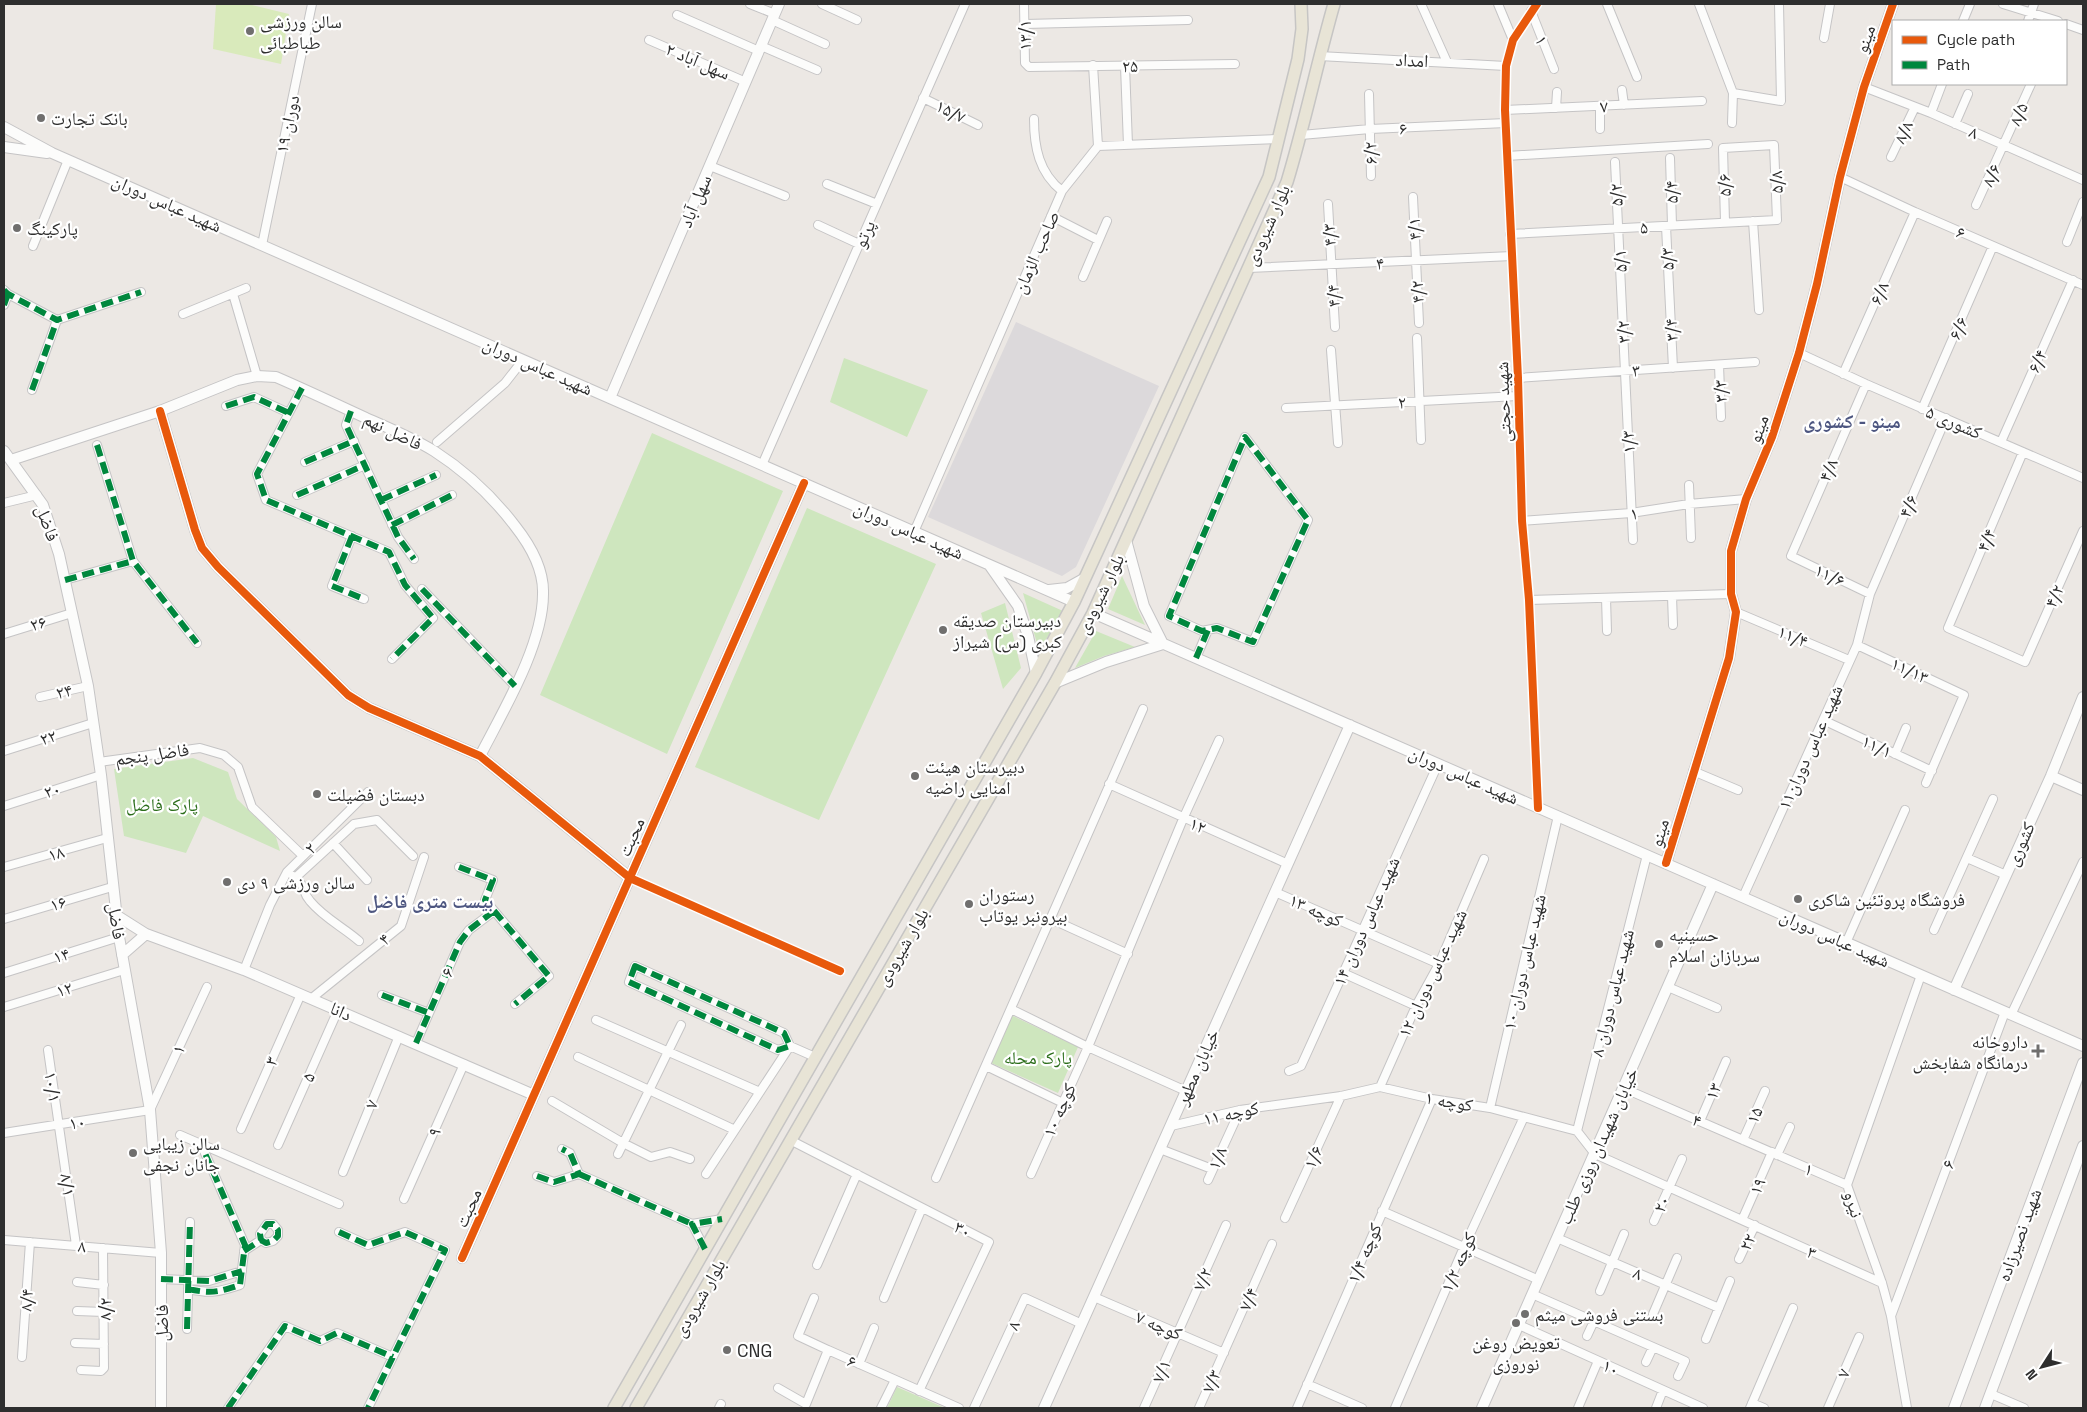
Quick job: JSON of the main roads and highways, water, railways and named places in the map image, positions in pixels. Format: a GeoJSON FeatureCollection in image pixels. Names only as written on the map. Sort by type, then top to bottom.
{"type":"FeatureCollection","features":[{"type":"Feature","properties":{"kind":"main road","name":"بلوار شیرودی"},"geometry":{"type":"LineString","coordinates":[[614,1408],[1036,673],[1074,602],[1269,177],[1298,59],[1302,29],[1300,4]]}},
{"type":"Feature","properties":{"kind":"main road","name":"بلوار شیرودی"},"geometry":{"type":"LineString","coordinates":[[636,1408],[1055,683],[1093,613],[1287,182],[1301,135],[1319,56],[1334,4]]}},
{"type":"Feature","properties":{"kind":"main road"},"geometry":{"type":"LineString","coordinates":[[1206,315],[1224,323]]}},
{"type":"Feature","properties":{"kind":"main road"},"geometry":{"type":"LineString","coordinates":[[914,884],[922,892],[932,894]]}},
{"type":"Feature","properties":{"kind":"main road"},"geometry":{"type":"LineString","coordinates":[[905,900],[916,901],[924,909]]}},
{"type":"Feature","properties":{"kind":"place","name":"سالن ورزشی طباطبائی"},"geometry":{"type":"Point","coordinates":[250,31]}},
{"type":"Feature","properties":{"kind":"place","name":"بانک تجارت"},"geometry":{"type":"Point","coordinates":[41,118]}},
{"type":"Feature","properties":{"kind":"place","name":"پارکینگ"},"geometry":{"type":"Point","coordinates":[17,228]}},
{"type":"Feature","properties":{"kind":"place","name":"دبیرستان صدیقه کبری (س) شیراز"},"geometry":{"type":"Point","coordinates":[943,630]}},
{"type":"Feature","properties":{"kind":"place","name":"دبیرستان هیئت امنایی راضیه"},"geometry":{"type":"Point","coordinates":[915,776]}},
{"type":"Feature","properties":{"kind":"place","name":"دبستان فضیلت"},"geometry":{"type":"Point","coordinates":[317,794]}},
{"type":"Feature","properties":{"kind":"place","name":"سالن ورزشی ۹ دی"},"geometry":{"type":"Point","coordinates":[227,882]}},
{"type":"Feature","properties":{"kind":"place","name":"فروشگاه پروتئین شاکری"},"geometry":{"type":"Point","coordinates":[1798,899]}},
{"type":"Feature","properties":{"kind":"place","name":"رستوران بیرونبر یوتاب"},"geometry":{"type":"Point","coordinates":[969,904]}},
{"type":"Feature","properties":{"kind":"place","name":"حسینیه سربازان اسلام"},"geometry":{"type":"Point","coordinates":[1659,944]}},
{"type":"Feature","properties":{"kind":"place","name":"داروخانه درمانگاه شفابخش"},"geometry":{"type":"Point","coordinates":[2038,1051]}},
{"type":"Feature","properties":{"kind":"place","name":"سالن زیبایی جانان نجفی"},"geometry":{"type":"Point","coordinates":[133,1153]}},
{"type":"Feature","properties":{"kind":"place","name":"بستنی فروشی میثم"},"geometry":{"type":"Point","coordinates":[1525,1314]}},
{"type":"Feature","properties":{"kind":"place","name":"تعویض روغن نوروزی"},"geometry":{"type":"Point","coordinates":[1516,1323]}},
{"type":"Feature","properties":{"kind":"place","name":"CNG"},"geometry":{"type":"Point","coordinates":[727,1350]}},
{"type":"Feature","properties":{"kind":"district","name":"مینو - کشوری"},"geometry":{"type":"Point","coordinates":[1852,421]}},
{"type":"Feature","properties":{"kind":"district","name":"بیست متری فاضل"},"geometry":{"type":"Point","coordinates":[430,901]}},
{"type":"Feature","properties":{"kind":"park label","name":"پارک فاضل"},"geometry":{"type":"Point","coordinates":[162,804]}},
{"type":"Feature","properties":{"kind":"park label","name":"پارک محله"},"geometry":{"type":"Point","coordinates":[1038,1057]}}]}
